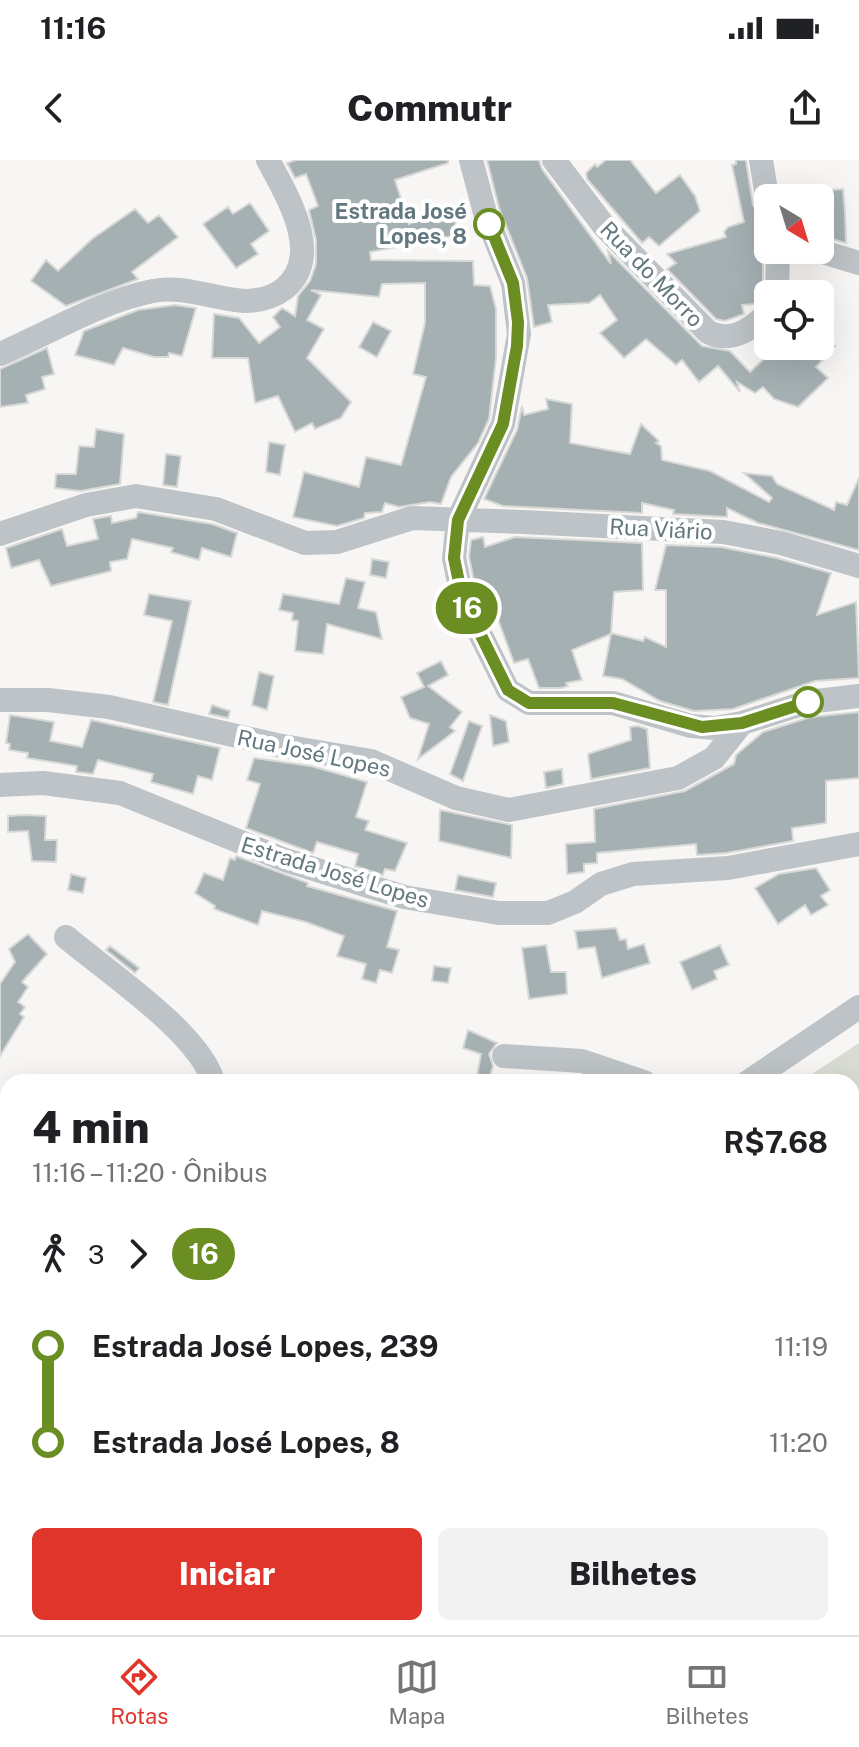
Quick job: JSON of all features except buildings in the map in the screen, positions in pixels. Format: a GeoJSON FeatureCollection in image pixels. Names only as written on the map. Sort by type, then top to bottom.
{"type":"FeatureCollection","features":[{"type":"Feature","properties":{"kind":"street"},"geometry":{"type":"LineString","coordinates":[[0,354],[110,306],[156,291],[184,290],[255,301],[284,289],[297,274],[302,241],[294,213],[268,160]]}},
{"type":"Feature","properties":{"kind":"street"},"geometry":{"type":"LineString","coordinates":[[471,160],[485,213],[513,283],[519,334],[503,424],[458,520],[454,558],[460,590],[499,675],[517,697],[529,703],[613,703],[702,727],[742,723],[808,702],[859,696]]}},
{"type":"Feature","properties":{"kind":"street","name":"Rua do Morro"},"geometry":{"type":"LineString","coordinates":[[554,160],[604,226],[708,332],[725,337],[736,335],[754,323]]}},
{"type":"Feature","properties":{"kind":"street"},"geometry":{"type":"LineString","coordinates":[[761,160],[765,184]]}},
{"type":"Feature","properties":{"kind":"street"},"geometry":{"type":"LineString","coordinates":[[834,255],[859,263]]}},
{"type":"Feature","properties":{"kind":"street","name":"Rua Viário"},"geometry":{"type":"LineString","coordinates":[[0,534],[86,505],[136,496],[216,509],[305,543],[351,539],[400,520],[458,520],[723,532],[781,543],[859,566]]}},
{"type":"Feature","properties":{"kind":"street","name":"Rua José Lopes"},"geometry":{"type":"LineString","coordinates":[[0,700],[48,700],[109,707],[277,745],[371,761],[456,798],[509,810],[658,783],[693,773],[725,747],[742,723]]}},
{"type":"Feature","properties":{"kind":"street","name":"Estrada José Lopes"},"geometry":{"type":"LineString","coordinates":[[0,785],[43,783],[120,793],[285,860],[404,897],[507,914],[532,915],[557,910],[601,884],[633,874],[728,868],[859,844]]}},
{"type":"Feature","properties":{"kind":"street"},"geometry":{"type":"LineString","coordinates":[[66,937],[156,1008],[197,1053],[209,1074]]}},
{"type":"Feature","properties":{"kind":"street"},"geometry":{"type":"LineString","coordinates":[[760,1074],[859,1007]]}},
{"type":"Feature","properties":{"kind":"street"},"geometry":{"type":"LineString","coordinates":[[504,1056],[582,1061],[620,1074]]}},
{"type":"Feature","properties":{"kind":"shaded area"},"geometry":{"type":"Polygon","coordinates":[[[859,1043],[859,1074],[812,1074],[859,1043]]]}},
{"type":"Feature","properties":{"kind":"bus line","name":"16"},"geometry":{"type":"LineString","coordinates":[[489,224],[513,283],[519,334],[508,408],[491,454],[458,520],[454,558],[462,597],[508,690],[529,703],[613,703],[702,727],[742,723],[808,702]]}},
{"type":"Feature","properties":{"kind":"place","name":"Estrada José Lopes, 8"},"geometry":{"type":"Point","coordinates":[489,224]}}]}
